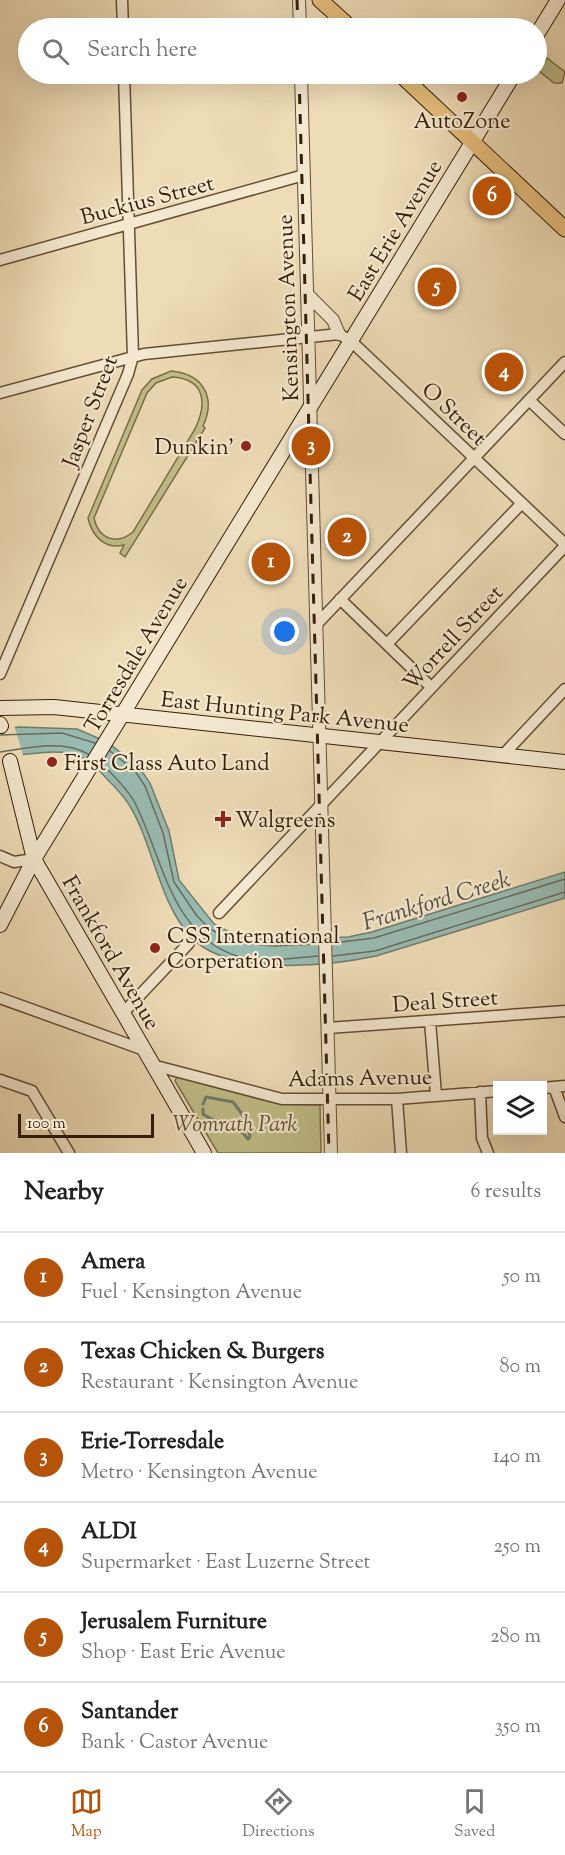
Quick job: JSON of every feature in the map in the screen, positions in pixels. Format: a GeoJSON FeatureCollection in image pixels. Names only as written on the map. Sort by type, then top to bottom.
{"type":"FeatureCollection","features":[{"type":"Feature","properties":{"kind":"main road"},"geometry":{"type":"LineString","coordinates":[[320,0],[340,18]]}},
{"type":"Feature","properties":{"kind":"main road"},"geometry":{"type":"LineString","coordinates":[[547,19],[558,0]]}},
{"type":"Feature","properties":{"kind":"main road"},"geometry":{"type":"LineString","coordinates":[[411,84],[565,229]]}},
{"type":"Feature","properties":{"kind":"main road","name":"East Erie Avenue"},"geometry":{"type":"LineString","coordinates":[[310,408],[345,337],[508,84]]}},
{"type":"Feature","properties":{"kind":"main road","name":"Torresdale Avenue"},"geometry":{"type":"LineString","coordinates":[[0,925],[34,859],[310,408]]}},
{"type":"Feature","properties":{"kind":"main road","name":"East Hunting Park Avenue"},"geometry":{"type":"LineString","coordinates":[[0,708],[54,707],[565,762]]}},
{"type":"Feature","properties":{"kind":"main road","name":"Frankford Avenue"},"geometry":{"type":"LineString","coordinates":[[10,761],[34,859],[144,1050],[156,1066],[204,1153]]}},
{"type":"Feature","properties":{"kind":"street"},"geometry":{"type":"LineString","coordinates":[[122,0],[123,18]]}},
{"type":"Feature","properties":{"kind":"street"},"geometry":{"type":"LineString","coordinates":[[299,0],[300,18]]}},
{"type":"Feature","properties":{"kind":"street","name":"Jasper Street"},"geometry":{"type":"LineString","coordinates":[[0,674],[128,374],[133,356],[124,84]]}},
{"type":"Feature","properties":{"kind":"street","name":"Kensington Avenue"},"geometry":{"type":"LineString","coordinates":[[301,84],[331,1153]]}},
{"type":"Feature","properties":{"kind":"street","name":"Buckius Street"},"geometry":{"type":"LineString","coordinates":[[0,260],[304,176]]}},
{"type":"Feature","properties":{"kind":"street"},"geometry":{"type":"LineString","coordinates":[[307,294],[333,320],[345,337]]}},
{"type":"Feature","properties":{"kind":"street"},"geometry":{"type":"LineString","coordinates":[[0,393],[133,356],[309,335],[345,337]]}},
{"type":"Feature","properties":{"kind":"street","name":"O Street"},"geometry":{"type":"LineString","coordinates":[[345,337],[565,545]]}},
{"type":"Feature","properties":{"kind":"street"},"geometry":{"type":"LineString","coordinates":[[316,625],[565,362]]}},
{"type":"Feature","properties":{"kind":"street"},"geometry":{"type":"LineString","coordinates":[[529,400],[565,434]]}},
{"type":"Feature","properties":{"kind":"street"},"geometry":{"type":"LineString","coordinates":[[387,645],[522,503]]}},
{"type":"Feature","properties":{"kind":"street","name":"Worrell Street"},"geometry":{"type":"LineString","coordinates":[[219,913],[565,545]]}},
{"type":"Feature","properties":{"kind":"street"},"geometry":{"type":"LineString","coordinates":[[340,599],[431,687]]}},
{"type":"Feature","properties":{"kind":"street"},"geometry":{"type":"LineString","coordinates":[[503,755],[565,689]]}},
{"type":"Feature","properties":{"kind":"street"},"geometry":{"type":"LineString","coordinates":[[0,856],[14,862],[34,859]]}},
{"type":"Feature","properties":{"kind":"street"},"geometry":{"type":"LineString","coordinates":[[124,1012],[189,943]]}},
{"type":"Feature","properties":{"kind":"street"},"geometry":{"type":"LineString","coordinates":[[0,998],[144,1050]]}},
{"type":"Feature","properties":{"kind":"street","name":"Deal Street"},"geometry":{"type":"LineString","coordinates":[[328,1028],[565,1011]]}},
{"type":"Feature","properties":{"kind":"street"},"geometry":{"type":"LineString","coordinates":[[430,1021],[436,1095]]}},
{"type":"Feature","properties":{"kind":"street","name":"Adams Avenue"},"geometry":{"type":"LineString","coordinates":[[156,1066],[282,1099],[397,1099],[493,1091]]}},
{"type":"Feature","properties":{"kind":"street"},"geometry":{"type":"LineString","coordinates":[[0,1080],[32,1091],[69,1153]]}},
{"type":"Feature","properties":{"kind":"street"},"geometry":{"type":"LineString","coordinates":[[560,1086],[565,1117]]}},
{"type":"Feature","properties":{"kind":"street"},"geometry":{"type":"LineString","coordinates":[[480,1092],[482,1138],[488,1153]]}},
{"type":"Feature","properties":{"kind":"street"},"geometry":{"type":"LineString","coordinates":[[397,1099],[401,1153]]}},
{"type":"Feature","properties":{"kind":"green space"},"geometry":{"type":"Polygon","coordinates":[[[547,58],[565,72],[562,83],[554,83],[547,77],[547,58]]]}},
{"type":"Feature","properties":{"kind":"green space"},"geometry":{"type":"Polygon","coordinates":[[[171,371],[192,377],[204,389],[208,406],[207,416],[203,426],[205,428],[125,557],[120,553],[124,545],[111,545],[100,540],[93,531],[88,518],[142,390],[152,379],[171,371]],[[172,377],[156,383],[147,393],[94,518],[104,536],[115,539],[133,532],[195,429],[201,411],[201,394],[192,382],[172,377]]]}},
{"type":"Feature","properties":{"kind":"green space","name":"Womrath Park"},"geometry":{"type":"Polygon","coordinates":[[[177,1077],[281,1104],[320,1105],[321,1153],[218,1153],[175,1081],[177,1077]]]}},
{"type":"Feature","properties":{"kind":"water"},"geometry":{"type":"Polygon","coordinates":[[[19,727],[77,729],[107,742],[139,767],[150,783],[169,831],[179,880],[214,924],[239,937],[273,940],[348,937],[372,932],[565,872],[565,898],[357,960],[288,965],[241,961],[221,956],[203,947],[177,918],[167,900],[137,820],[121,793],[94,766],[79,756],[57,752],[20,755],[0,730],[19,727]]]}},
{"type":"Feature","properties":{"kind":"pier"},"geometry":{"type":"Polygon","coordinates":[[[14,725],[24,758],[0,761],[0,727],[14,725]]]}},
{"type":"Feature","properties":{"kind":"waterway"},"geometry":{"type":"LineString","coordinates":[[203,1104],[206,1097],[233,1102],[248,1122],[250,1137],[248,1139],[230,1123],[210,1119],[203,1114],[203,1109]]}},
{"type":"Feature","properties":{"kind":"railway"},"geometry":{"type":"LineString","coordinates":[[297,0],[298,18]]}},
{"type":"Feature","properties":{"kind":"railway"},"geometry":{"type":"LineString","coordinates":[[299,84],[329,1153]]}},
{"type":"Feature","properties":{"kind":"place","name":"AutoZone"},"geometry":{"type":"Point","coordinates":[462,97]}},
{"type":"Feature","properties":{"kind":"place","name":"Santander"},"geometry":{"type":"Point","coordinates":[492,196]}},
{"type":"Feature","properties":{"kind":"place","name":"Jerusalem Furniture"},"geometry":{"type":"Point","coordinates":[437,287]}},
{"type":"Feature","properties":{"kind":"place","name":"ALDI"},"geometry":{"type":"Point","coordinates":[504,372]}},
{"type":"Feature","properties":{"kind":"place","name":"Dunkin'"},"geometry":{"type":"Point","coordinates":[246,446]}},
{"type":"Feature","properties":{"kind":"place","name":"Erie-Torresdale"},"geometry":{"type":"Point","coordinates":[311,446]}},
{"type":"Feature","properties":{"kind":"place","name":"Texas Chicken & Burgers"},"geometry":{"type":"Point","coordinates":[347,537]}},
{"type":"Feature","properties":{"kind":"place","name":"Amera"},"geometry":{"type":"Point","coordinates":[271,562]}},
{"type":"Feature","properties":{"kind":"place","name":"First Class Auto Land"},"geometry":{"type":"Point","coordinates":[52,762]}},
{"type":"Feature","properties":{"kind":"place","name":"Walgreens"},"geometry":{"type":"Point","coordinates":[223,819]}},
{"type":"Feature","properties":{"kind":"place","name":"CSS International Corperation"},"geometry":{"type":"Point","coordinates":[155,948]}},
{"type":"Feature","properties":{"kind":"water label","name":"Frankford Creek"},"geometry":{"type":"Point","coordinates":[436,900]}}]}
